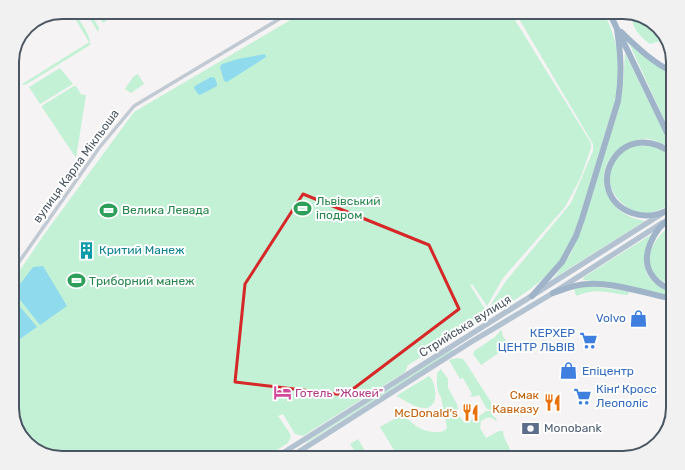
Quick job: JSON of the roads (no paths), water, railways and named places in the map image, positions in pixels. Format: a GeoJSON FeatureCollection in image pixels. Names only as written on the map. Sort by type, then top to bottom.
{"type":"FeatureCollection","features":[{"type":"Feature","properties":{"kind":"highway"},"geometry":{"type":"LineString","coordinates":[[612,19],[666,130]]}},
{"type":"Feature","properties":{"kind":"highway"},"geometry":{"type":"LineString","coordinates":[[617,29],[647,56],[666,68]]}},
{"type":"Feature","properties":{"kind":"highway"},"geometry":{"type":"LineString","coordinates":[[532,296],[562,262],[570,248],[582,219],[618,101],[622,64],[617,29]]}},
{"type":"Feature","properties":{"kind":"highway"},"geometry":{"type":"LineString","coordinates":[[665,212],[643,216],[634,214],[620,206],[609,190],[607,178],[613,158],[626,147],[637,142],[642,142],[658,144],[666,149]]}},
{"type":"Feature","properties":{"kind":"highway"},"geometry":{"type":"LineString","coordinates":[[666,223],[654,236],[646,258],[649,270],[655,280],[666,287]]}},
{"type":"Feature","properties":{"kind":"highway"},"geometry":{"type":"LineString","coordinates":[[553,293],[588,284],[604,284],[666,297]]}},
{"type":"Feature","properties":{"kind":"main road","name":"Стрийська вулиця"},"geometry":{"type":"LineString","coordinates":[[300,451],[532,296],[665,212]]}},
{"type":"Feature","properties":{"kind":"main road","name":"Стрийська вулиця"},"geometry":{"type":"LineString","coordinates":[[286,451],[459,346],[553,293],[666,221]]}},
{"type":"Feature","properties":{"kind":"street","name":"вулиця Карла Мікльоша"},"geometry":{"type":"LineString","coordinates":[[19,262],[99,148],[134,106],[279,19]]}},
{"type":"Feature","properties":{"kind":"water"},"geometry":{"type":"Polygon","coordinates":[[[265,54],[266,57],[227,82],[224,81],[220,67],[222,64],[238,59],[265,54]]]}},
{"type":"Feature","properties":{"kind":"water"},"geometry":{"type":"Polygon","coordinates":[[[211,77],[215,78],[217,86],[200,95],[198,94],[194,88],[195,86],[211,77]]]}},
{"type":"Feature","properties":{"kind":"water"},"geometry":{"type":"Polygon","coordinates":[[[43,266],[67,306],[40,325],[19,298],[19,285],[33,267],[43,266]]]}},
{"type":"Feature","properties":{"kind":"water"},"geometry":{"type":"Polygon","coordinates":[[[19,305],[37,327],[19,340],[19,305]]]}},
{"type":"Feature","properties":{"kind":"place","name":"Львівський іподром"},"geometry":{"type":"Point","coordinates":[303,208]}},
{"type":"Feature","properties":{"kind":"place","name":"Велика Левада"},"geometry":{"type":"Point","coordinates":[109,210]}},
{"type":"Feature","properties":{"kind":"place","name":"Критий Манеж"},"geometry":{"type":"Point","coordinates":[86,250]}},
{"type":"Feature","properties":{"kind":"place","name":"Триборний манеж"},"geometry":{"type":"Point","coordinates":[76,281]}},
{"type":"Feature","properties":{"kind":"place","name":"Volvo"},"geometry":{"type":"Point","coordinates":[639,318]}},
{"type":"Feature","properties":{"kind":"place","name":"КЕРХЕР ЦЕНТР ЛЬВІВ"},"geometry":{"type":"Point","coordinates":[588,340]}},
{"type":"Feature","properties":{"kind":"place","name":"Епіцентр"},"geometry":{"type":"Point","coordinates":[569,371]}},
{"type":"Feature","properties":{"kind":"place","name":"Готель \"Жокей\""},"geometry":{"type":"Point","coordinates":[282,393]}},
{"type":"Feature","properties":{"kind":"place","name":"Кінґ Кросс Леополіс"},"geometry":{"type":"Point","coordinates":[583,396]}},
{"type":"Feature","properties":{"kind":"place","name":"Смак Кавказу"},"geometry":{"type":"Point","coordinates":[552,402]}},
{"type":"Feature","properties":{"kind":"place","name":"McDonald's"},"geometry":{"type":"Point","coordinates":[471,413]}},
{"type":"Feature","properties":{"kind":"place","name":"Monobank"},"geometry":{"type":"Point","coordinates":[531,428]}}]}
